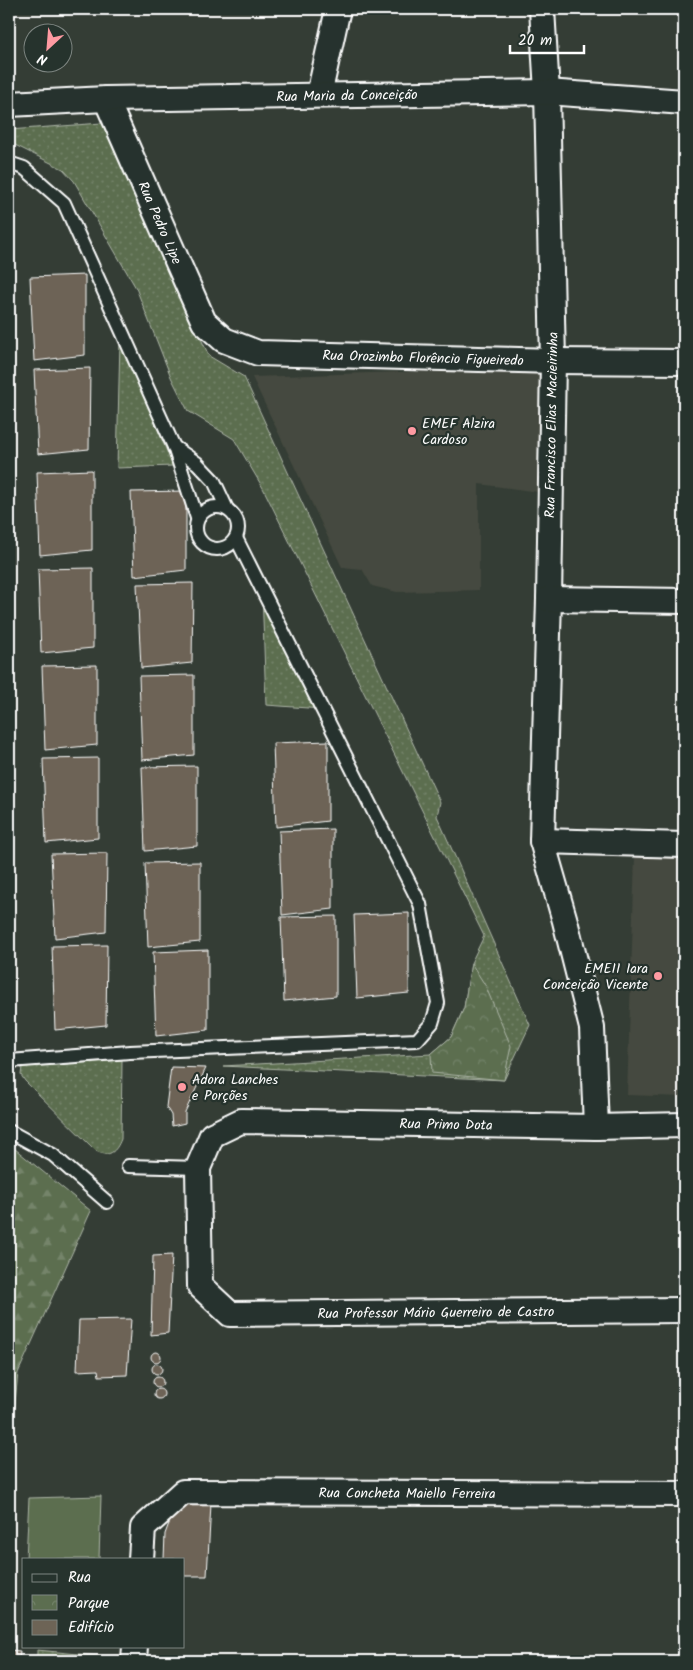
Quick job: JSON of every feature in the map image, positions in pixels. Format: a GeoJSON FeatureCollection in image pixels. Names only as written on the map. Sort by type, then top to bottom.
{"type":"FeatureCollection","features":[{"type":"Feature","properties":{"kind":"street"},"geometry":{"type":"LineString","coordinates":[[319,95],[338,9]]}},
{"type":"Feature","properties":{"kind":"street","name":"Rua Francisco Elias Macieirinha"},"geometry":{"type":"LineString","coordinates":[[542,9],[547,92],[553,361],[542,841],[565,921],[592,1028],[596,1127]]}},
{"type":"Feature","properties":{"kind":"street","name":"Rua Maria da Conceição"},"geometry":{"type":"LineString","coordinates":[[9,104],[106,98],[547,92],[684,102]]}},
{"type":"Feature","properties":{"kind":"street","name":"Rua Pedro Lipe"},"geometry":{"type":"LineString","coordinates":[[106,98],[204,322],[224,340]]}},
{"type":"Feature","properties":{"kind":"street","name":"Rua Orozimbo Florêncio Figueiredo"},"geometry":{"type":"LineString","coordinates":[[224,340],[258,353],[553,361],[684,362]]}},
{"type":"Feature","properties":{"kind":"street"},"geometry":{"type":"LineString","coordinates":[[549,599],[684,601]]}},
{"type":"Feature","properties":{"kind":"street"},"geometry":{"type":"LineString","coordinates":[[542,841],[684,844]]}},
{"type":"Feature","properties":{"kind":"street","name":"Rua Primo Dota"},"geometry":{"type":"LineString","coordinates":[[198,1168],[212,1136],[241,1121],[596,1127],[684,1125]]}},
{"type":"Feature","properties":{"kind":"street","name":"Rua Professor Mário Guerreiro de Castro"},"geometry":{"type":"LineString","coordinates":[[198,1168],[200,1286],[230,1314],[684,1310]]}},
{"type":"Feature","properties":{"kind":"street","name":"Rua Concheta Maiello Ferreira"},"geometry":{"type":"LineString","coordinates":[[141,1558],[143,1528],[183,1492],[684,1494]]}},
{"type":"Feature","properties":{"kind":"street"},"geometry":{"type":"LineString","coordinates":[[134,1661],[135,1648]]}},
{"type":"Feature","properties":{"kind":"lane"},"geometry":{"type":"LineString","coordinates":[[9,163],[24,168],[64,203],[174,447],[198,518]]}},
{"type":"Feature","properties":{"kind":"lane"},"geometry":{"type":"LineString","coordinates":[[174,447],[197,463],[214,481],[227,509],[237,522],[236,538],[230,544],[223,548],[207,547],[200,542],[196,534],[195,526],[198,518],[210,508],[219,507],[227,509]]}},
{"type":"Feature","properties":{"kind":"lane"},"geometry":{"type":"LineString","coordinates":[[9,1060],[130,1052],[417,1040],[432,1023],[438,1003],[420,904],[236,538]]}},
{"type":"Feature","properties":{"kind":"lane"},"geometry":{"type":"LineString","coordinates":[[9,1131],[53,1155],[108,1202]]}},
{"type":"Feature","properties":{"kind":"lane"},"geometry":{"type":"LineString","coordinates":[[128,1166],[198,1168]]}},
{"type":"Feature","properties":{"kind":"shaded area","name":"EMEF Alzira Cardoso"},"geometry":{"type":"Polygon","coordinates":[[[548,367],[546,493],[479,484],[479,590],[397,592],[372,586],[362,569],[342,567],[252,377],[548,367]]]}},
{"type":"Feature","properties":{"kind":"shaded area","name":"EMEII Iara Conceição Vicente"},"geometry":{"type":"Polygon","coordinates":[[[635,856],[684,858],[684,1097],[627,1095],[635,856]]]}},
{"type":"Feature","properties":{"kind":"green space"},"geometry":{"type":"Polygon","coordinates":[[[102,123],[209,356],[244,377],[440,802],[437,816],[530,1025],[504,1080],[223,1066],[431,1054],[451,1037],[464,1008],[471,963],[484,936],[263,488],[234,439],[188,411],[171,377],[136,288],[74,181],[63,169],[9,142],[9,130],[102,123]]]}},
{"type":"Feature","properties":{"kind":"green space"},"geometry":{"type":"Polygon","coordinates":[[[120,339],[173,466],[117,468],[120,339]]]}},
{"type":"Feature","properties":{"kind":"green space"},"geometry":{"type":"Polygon","coordinates":[[[262,590],[322,709],[266,705],[262,590]]]}},
{"type":"Feature","properties":{"kind":"green space"},"geometry":{"type":"Polygon","coordinates":[[[471,963],[485,985],[511,1046],[504,1080],[432,1073],[431,1054],[451,1037],[464,1008],[471,963]]]}},
{"type":"Feature","properties":{"kind":"green space"},"geometry":{"type":"Polygon","coordinates":[[[122,1060],[121,1139],[117,1147],[108,1154],[96,1151],[21,1075],[22,1067],[122,1060]]]}},
{"type":"Feature","properties":{"kind":"green space"},"geometry":{"type":"Polygon","coordinates":[[[9,1144],[91,1211],[18,1373],[9,1462],[9,1144]]]}},
{"type":"Feature","properties":{"kind":"green space"},"geometry":{"type":"Polygon","coordinates":[[[101,1496],[99,1558],[26,1558],[29,1498],[101,1496]]]}},
{"type":"Feature","properties":{"kind":"green space"},"geometry":{"type":"Polygon","coordinates":[[[37,1650],[119,1658],[119,1661],[37,1661],[37,1650]]]}},
{"type":"Feature","properties":{"kind":"building"},"geometry":{"type":"Polygon","coordinates":[[[85,275],[85,355],[34,361],[30,277],[85,275]]]}},
{"type":"Feature","properties":{"kind":"building"},"geometry":{"type":"Polygon","coordinates":[[[90,368],[89,449],[38,454],[34,370],[90,368]]]}},
{"type":"Feature","properties":{"kind":"building"},"geometry":{"type":"Polygon","coordinates":[[[92,470],[92,550],[40,555],[37,472],[92,470]]]}},
{"type":"Feature","properties":{"kind":"building"},"geometry":{"type":"Polygon","coordinates":[[[186,491],[186,570],[134,576],[131,492],[186,491]]]}},
{"type":"Feature","properties":{"kind":"building"},"geometry":{"type":"Polygon","coordinates":[[[93,568],[93,648],[41,653],[38,569],[93,568]]]}},
{"type":"Feature","properties":{"kind":"building"},"geometry":{"type":"Polygon","coordinates":[[[193,583],[192,663],[141,668],[137,584],[193,583]]]}},
{"type":"Feature","properties":{"kind":"building"},"geometry":{"type":"Polygon","coordinates":[[[97,665],[97,745],[45,750],[42,666],[97,665]]]}},
{"type":"Feature","properties":{"kind":"building"},"geometry":{"type":"Polygon","coordinates":[[[194,675],[194,755],[142,760],[139,676],[194,675]]]}},
{"type":"Feature","properties":{"kind":"building"},"geometry":{"type":"Polygon","coordinates":[[[328,741],[328,821],[276,827],[273,743],[328,741]]]}},
{"type":"Feature","properties":{"kind":"building"},"geometry":{"type":"Polygon","coordinates":[[[98,758],[98,838],[46,843],[43,759],[98,758]]]}},
{"type":"Feature","properties":{"kind":"building"},"geometry":{"type":"Polygon","coordinates":[[[197,766],[197,846],[145,851],[142,767],[197,766]]]}},
{"type":"Feature","properties":{"kind":"building"},"geometry":{"type":"Polygon","coordinates":[[[333,829],[333,909],[282,915],[279,831],[333,829]]]}},
{"type":"Feature","properties":{"kind":"building"},"geometry":{"type":"Polygon","coordinates":[[[107,853],[106,932],[55,938],[51,854],[107,853]]]}},
{"type":"Feature","properties":{"kind":"building"},"geometry":{"type":"Polygon","coordinates":[[[200,862],[200,942],[148,947],[145,863],[200,862]]]}},
{"type":"Feature","properties":{"kind":"building"},"geometry":{"type":"Polygon","coordinates":[[[409,913],[409,993],[357,998],[354,915],[409,913]]]}},
{"type":"Feature","properties":{"kind":"building"},"geometry":{"type":"Polygon","coordinates":[[[336,916],[336,996],[284,1001],[281,917],[336,916]]]}},
{"type":"Feature","properties":{"kind":"building"},"geometry":{"type":"Polygon","coordinates":[[[107,945],[106,1025],[55,1030],[52,946],[107,945]]]}},
{"type":"Feature","properties":{"kind":"building"},"geometry":{"type":"Polygon","coordinates":[[[208,950],[208,1030],[156,1036],[153,952],[208,950]]]}},
{"type":"Feature","properties":{"kind":"building","name":"Adora Lanches e Porções"},"geometry":{"type":"Polygon","coordinates":[[[171,1067],[206,1068],[185,1112],[185,1123],[172,1126],[171,1115],[166,1107],[171,1067]]]}},
{"type":"Feature","properties":{"kind":"building"},"geometry":{"type":"Polygon","coordinates":[[[172,1255],[168,1333],[151,1335],[153,1256],[172,1255]]]}},
{"type":"Feature","properties":{"kind":"building"},"geometry":{"type":"Polygon","coordinates":[[[131,1319],[127,1375],[99,1376],[98,1370],[77,1371],[79,1320],[131,1319]]]}},
{"type":"Feature","properties":{"kind":"building"},"geometry":{"type":"Polygon","coordinates":[[[156,1352],[161,1357],[156,1362],[151,1357],[156,1352]]]}},
{"type":"Feature","properties":{"kind":"building"},"geometry":{"type":"Polygon","coordinates":[[[157,1364],[162,1369],[157,1374],[152,1369],[157,1364]]]}},
{"type":"Feature","properties":{"kind":"building"},"geometry":{"type":"Polygon","coordinates":[[[158,1377],[163,1382],[158,1387],[153,1382],[158,1377]]]}},
{"type":"Feature","properties":{"kind":"building"},"geometry":{"type":"Polygon","coordinates":[[[159,1389],[164,1394],[159,1399],[154,1394],[159,1389]]]}},
{"type":"Feature","properties":{"kind":"building"},"geometry":{"type":"Polygon","coordinates":[[[211,1504],[207,1576],[185,1576],[185,1558],[164,1558],[165,1534],[172,1517],[182,1505],[211,1504]]]}},
{"type":"Feature","properties":{"kind":"building"},"geometry":{"type":"Polygon","coordinates":[[[9,1650],[20,1651],[19,1661],[9,1661],[9,1650]]]}},
{"type":"Feature","properties":{"kind":"place","name":"EMEF Alzira Cardoso"},"geometry":{"type":"Point","coordinates":[412,431]}},
{"type":"Feature","properties":{"kind":"place","name":"EMEII Iara Conceição Vicente"},"geometry":{"type":"Point","coordinates":[658,976]}},
{"type":"Feature","properties":{"kind":"place","name":"Adora Lanches e Porções"},"geometry":{"type":"Point","coordinates":[182,1087]}}]}
